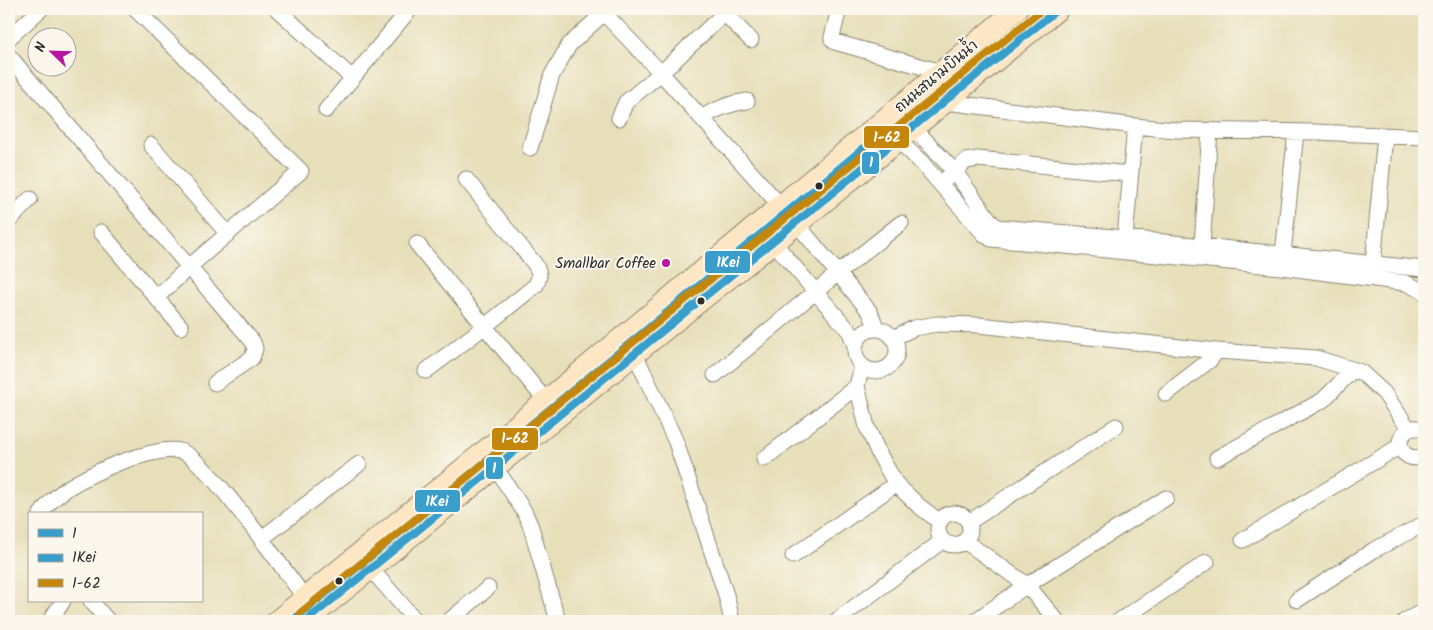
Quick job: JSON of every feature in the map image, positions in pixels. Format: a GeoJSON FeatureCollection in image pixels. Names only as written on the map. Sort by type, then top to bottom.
{"type":"FeatureCollection","features":[{"type":"Feature","properties":{"kind":"main road","name":"ถนนสนามบินน้ำ"},"geometry":{"type":"LineString","coordinates":[[277,621],[546,401],[1017,9]]}},
{"type":"Feature","properties":{"kind":"main road","name":"ถนนสนามบินน้ำ"},"geometry":{"type":"LineString","coordinates":[[306,621],[797,224],[1058,9]]}},
{"type":"Feature","properties":{"kind":"main road"},"geometry":{"type":"LineString","coordinates":[[866,133],[898,141],[896,110]]}},
{"type":"Feature","properties":{"kind":"street"},"geometry":{"type":"LineString","coordinates":[[9,38],[41,9]]}},
{"type":"Feature","properties":{"kind":"street"},"geometry":{"type":"LineString","coordinates":[[135,9],[301,170],[157,297]]}},
{"type":"Feature","properties":{"kind":"street"},"geometry":{"type":"LineString","coordinates":[[277,9],[352,78]]}},
{"type":"Feature","properties":{"kind":"street"},"geometry":{"type":"LineString","coordinates":[[326,110],[410,9]]}},
{"type":"Feature","properties":{"kind":"street"},"geometry":{"type":"LineString","coordinates":[[530,148],[552,75],[569,45],[604,10],[797,224],[870,312],[877,329]]}},
{"type":"Feature","properties":{"kind":"street"},"geometry":{"type":"LineString","coordinates":[[619,118],[626,102],[661,73],[726,11],[751,40]]}},
{"type":"Feature","properties":{"kind":"street"},"geometry":{"type":"LineString","coordinates":[[838,13],[832,36],[832,40],[835,42],[941,72]]}},
{"type":"Feature","properties":{"kind":"street"},"geometry":{"type":"LineString","coordinates":[[9,56],[253,342],[255,349],[252,358],[215,383]]}},
{"type":"Feature","properties":{"kind":"street"},"geometry":{"type":"LineString","coordinates":[[701,118],[718,108],[748,101]]}},
{"type":"Feature","properties":{"kind":"street"},"geometry":{"type":"LineString","coordinates":[[946,102],[1176,130],[1424,137]]}},
{"type":"Feature","properties":{"kind":"street"},"geometry":{"type":"LineString","coordinates":[[1125,238],[1135,126]]}},
{"type":"Feature","properties":{"kind":"street"},"geometry":{"type":"LineString","coordinates":[[1202,246],[1210,130]]}},
{"type":"Feature","properties":{"kind":"street"},"geometry":{"type":"LineString","coordinates":[[1282,261],[1296,132]]}},
{"type":"Feature","properties":{"kind":"street"},"geometry":{"type":"LineString","coordinates":[[1373,264],[1385,136]]}},
{"type":"Feature","properties":{"kind":"street"},"geometry":{"type":"LineString","coordinates":[[898,141],[955,172],[991,222],[994,233]]}},
{"type":"Feature","properties":{"kind":"street"},"geometry":{"type":"LineString","coordinates":[[898,141],[940,184],[984,234],[994,233],[1414,273]]}},
{"type":"Feature","properties":{"kind":"street"},"geometry":{"type":"LineString","coordinates":[[151,145],[228,234]]}},
{"type":"Feature","properties":{"kind":"street"},"geometry":{"type":"LineString","coordinates":[[940,184],[966,161],[978,159],[1130,174]]}},
{"type":"Feature","properties":{"kind":"street"},"geometry":{"type":"LineString","coordinates":[[426,371],[484,328],[536,285],[539,279],[538,271],[466,179]]}},
{"type":"Feature","properties":{"kind":"street"},"geometry":{"type":"LineString","coordinates":[[9,221],[30,199]]}},
{"type":"Feature","properties":{"kind":"street"},"geometry":{"type":"LineString","coordinates":[[715,374],[901,223]]}},
{"type":"Feature","properties":{"kind":"street"},"geometry":{"type":"LineString","coordinates":[[101,232],[181,326]]}},
{"type":"Feature","properties":{"kind":"street"},"geometry":{"type":"LineString","coordinates":[[1087,242],[1125,238],[1202,246],[1282,261],[1373,264],[1414,273],[1424,292]]}},
{"type":"Feature","properties":{"kind":"street"},"geometry":{"type":"LineString","coordinates":[[773,242],[850,332],[858,361],[862,366],[874,371],[881,371],[891,365],[897,352],[893,338],[884,331],[877,329],[870,330],[864,334],[858,339],[855,346]]}},
{"type":"Feature","properties":{"kind":"street"},"geometry":{"type":"LineString","coordinates":[[416,244],[546,401]]}},
{"type":"Feature","properties":{"kind":"street"},"geometry":{"type":"LineString","coordinates":[[893,338],[914,328],[937,324],[979,325],[1217,351],[1316,358],[1361,372],[1384,393],[1409,429]]}},
{"type":"Feature","properties":{"kind":"street"},"geometry":{"type":"LineString","coordinates":[[1166,394],[1210,360],[1217,351]]}},
{"type":"Feature","properties":{"kind":"street"},"geometry":{"type":"LineString","coordinates":[[635,354],[676,442],[726,595],[732,621]]}},
{"type":"Feature","properties":{"kind":"street"},"geometry":{"type":"LineString","coordinates":[[862,366],[857,386],[867,427],[879,454],[896,484],[919,506],[940,522]]}},
{"type":"Feature","properties":{"kind":"street"},"geometry":{"type":"LineString","coordinates":[[1217,458],[1323,400],[1353,370]]}},
{"type":"Feature","properties":{"kind":"street"},"geometry":{"type":"LineString","coordinates":[[764,459],[857,386]]}},
{"type":"Feature","properties":{"kind":"street"},"geometry":{"type":"LineString","coordinates":[[969,522],[1116,426]]}},
{"type":"Feature","properties":{"kind":"street"},"geometry":{"type":"LineString","coordinates":[[1424,430],[1419,428],[1409,429],[1402,436],[1400,446],[1407,456],[1412,458],[1424,456]]}},
{"type":"Feature","properties":{"kind":"street"},"geometry":{"type":"LineString","coordinates":[[1243,540],[1400,446]]}},
{"type":"Feature","properties":{"kind":"street"},"geometry":{"type":"LineString","coordinates":[[43,512],[62,493],[123,460],[168,451],[180,451],[198,461],[261,539],[305,598]]}},
{"type":"Feature","properties":{"kind":"street"},"geometry":{"type":"LineString","coordinates":[[261,539],[359,464]]}},
{"type":"Feature","properties":{"kind":"street"},"geometry":{"type":"LineString","coordinates":[[495,467],[524,510],[531,527],[558,621]]}},
{"type":"Feature","properties":{"kind":"street"},"geometry":{"type":"LineString","coordinates":[[793,556],[896,484]]}},
{"type":"Feature","properties":{"kind":"street"},"geometry":{"type":"LineString","coordinates":[[975,621],[1026,585],[1166,498]]}},
{"type":"Feature","properties":{"kind":"street"},"geometry":{"type":"LineString","coordinates":[[955,513],[960,514],[969,522],[970,532],[966,542],[951,546],[942,541],[938,528],[940,522],[944,517],[955,513]]}},
{"type":"Feature","properties":{"kind":"street"},"geometry":{"type":"LineString","coordinates":[[1297,600],[1374,550],[1424,524]]}},
{"type":"Feature","properties":{"kind":"street"},"geometry":{"type":"LineString","coordinates":[[836,621],[942,541]]}},
{"type":"Feature","properties":{"kind":"street"},"geometry":{"type":"LineString","coordinates":[[966,542],[1026,585],[1057,621]]}},
{"type":"Feature","properties":{"kind":"street"},"geometry":{"type":"LineString","coordinates":[[1119,621],[1207,562]]}},
{"type":"Feature","properties":{"kind":"street"},"geometry":{"type":"LineString","coordinates":[[371,569],[416,621]]}},
{"type":"Feature","properties":{"kind":"street"},"geometry":{"type":"LineString","coordinates":[[449,621],[488,588]]}},
{"type":"Feature","properties":{"kind":"street"},"geometry":{"type":"LineString","coordinates":[[50,621],[62,602]]}},
{"type":"Feature","properties":{"kind":"street"},"geometry":{"type":"LineString","coordinates":[[93,602],[108,621]]}},
{"type":"Feature","properties":{"kind":"street"},"geometry":{"type":"LineString","coordinates":[[1405,621],[1424,612]]}},
{"type":"Feature","properties":{"kind":"transit line","name":"1-62"},"geometry":{"type":"LineString","coordinates":[[300,613],[1043,9]]}},
{"type":"Feature","properties":{"kind":"transit line","name":"1"},"geometry":{"type":"LineString","coordinates":[[306,621],[1058,9]]}},
{"type":"Feature","properties":{"kind":"transit line","name":"1Kei"},"geometry":{"type":"LineString","coordinates":[[292,621],[872,141]]}},
{"type":"Feature","properties":{"kind":"place","name":"Smallbar Coffee"},"geometry":{"type":"Point","coordinates":[666,263]}}]}
